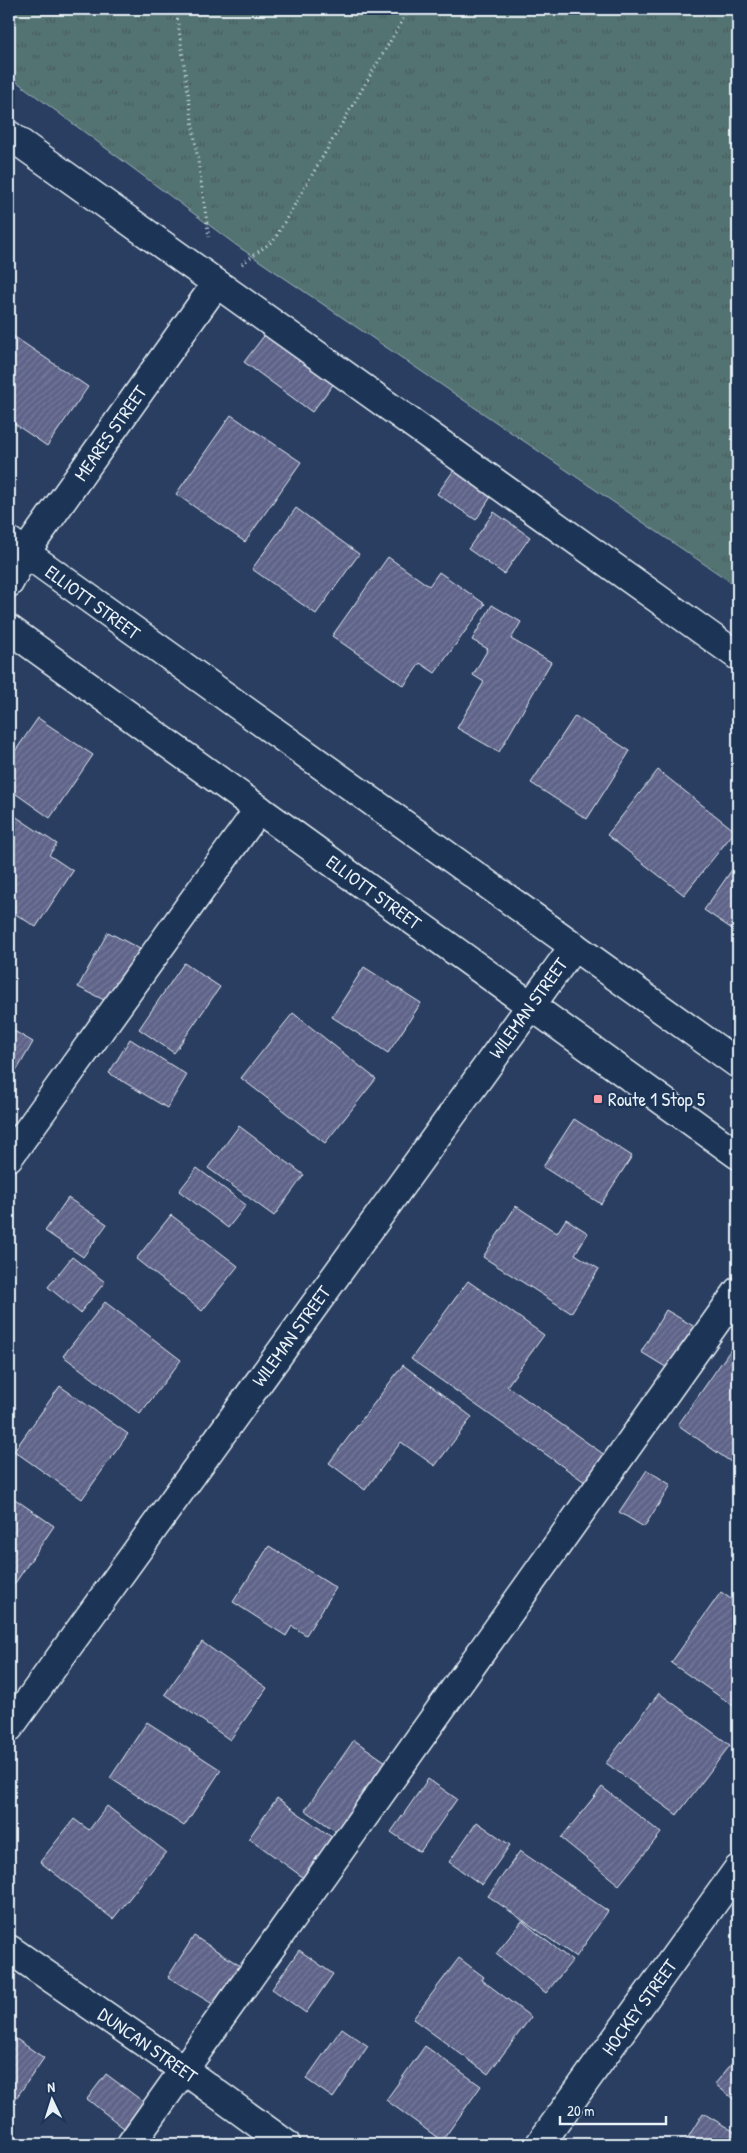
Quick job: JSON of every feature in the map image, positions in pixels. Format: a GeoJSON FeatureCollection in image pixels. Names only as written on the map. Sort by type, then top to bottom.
{"type":"FeatureCollection","features":[{"type":"Feature","properties":{"kind":"street"},"geometry":{"type":"LineString","coordinates":[[9,134],[738,656]]}},
{"type":"Feature","properties":{"kind":"street","name":"MEARES STREET"},"geometry":{"type":"LineString","coordinates":[[9,584],[17,547],[216,284]]}},
{"type":"Feature","properties":{"kind":"street","name":"ELLIOTT STREET"},"geometry":{"type":"LineString","coordinates":[[17,547],[738,1064]]}},
{"type":"Feature","properties":{"kind":"street","name":"ELLIOTT STREET"},"geometry":{"type":"LineString","coordinates":[[9,629],[738,1154]]}},
{"type":"Feature","properties":{"kind":"street"},"geometry":{"type":"LineString","coordinates":[[9,1157],[259,809]]}},
{"type":"Feature","properties":{"kind":"street","name":"WILEMAN STREET"},"geometry":{"type":"LineString","coordinates":[[9,1728],[530,1004],[574,946]]}},
{"type":"Feature","properties":{"kind":"street"},"geometry":{"type":"LineString","coordinates":[[131,2144],[738,1291]]}},
{"type":"Feature","properties":{"kind":"street","name":"HOCKEY STREET"},"geometry":{"type":"LineString","coordinates":[[540,2144],[738,1869]]}},
{"type":"Feature","properties":{"kind":"street","name":"DUNCAN STREET"},"geometry":{"type":"LineString","coordinates":[[9,1949],[184,2070],[286,2144]]}},
{"type":"Feature","properties":{"kind":"path"},"geometry":{"type":"LineString","coordinates":[[176,9],[216,284],[274,240],[409,9]]}},
{"type":"Feature","properties":{"kind":"green space"},"geometry":{"type":"Polygon","coordinates":[[[9,9],[738,9],[738,587],[236,245],[9,76],[9,9]]]}},
{"type":"Feature","properties":{"kind":"building"},"geometry":{"type":"Polygon","coordinates":[[[267,332],[335,382],[312,412],[244,362],[267,332]]]}},
{"type":"Feature","properties":{"kind":"building"},"geometry":{"type":"Polygon","coordinates":[[[9,333],[88,387],[47,446],[9,420],[9,333]]]}},
{"type":"Feature","properties":{"kind":"building"},"geometry":{"type":"Polygon","coordinates":[[[231,415],[301,462],[245,542],[176,494],[231,415]]]}},
{"type":"Feature","properties":{"kind":"building"},"geometry":{"type":"Polygon","coordinates":[[[454,470],[492,495],[476,520],[437,494],[454,470]]]}},
{"type":"Feature","properties":{"kind":"building"},"geometry":{"type":"Polygon","coordinates":[[[296,508],[359,554],[316,614],[252,569],[296,508]]]}},
{"type":"Feature","properties":{"kind":"building"},"geometry":{"type":"Polygon","coordinates":[[[494,512],[530,537],[504,574],[468,549],[494,512]]]}},
{"type":"Feature","properties":{"kind":"building"},"geometry":{"type":"Polygon","coordinates":[[[388,557],[429,586],[439,572],[485,604],[435,673],[420,663],[404,686],[332,636],[388,557]]]}},
{"type":"Feature","properties":{"kind":"building"},"geometry":{"type":"Polygon","coordinates":[[[492,605],[521,622],[511,639],[551,662],[499,752],[457,728],[484,682],[473,675],[488,649],[472,640],[492,605]]]}},
{"type":"Feature","properties":{"kind":"building"},"geometry":{"type":"Polygon","coordinates":[[[575,716],[630,751],[587,819],[531,783],[575,716]]]}},
{"type":"Feature","properties":{"kind":"building"},"geometry":{"type":"Polygon","coordinates":[[[38,718],[93,755],[50,818],[9,789],[9,760],[38,718]]]}},
{"type":"Feature","properties":{"kind":"building"},"geometry":{"type":"Polygon","coordinates":[[[658,770],[735,831],[684,895],[607,835],[658,770]]]}},
{"type":"Feature","properties":{"kind":"building"},"geometry":{"type":"Polygon","coordinates":[[[9,812],[57,844],[49,855],[73,871],[36,927],[9,910],[9,812]]]}},
{"type":"Feature","properties":{"kind":"building"},"geometry":{"type":"Polygon","coordinates":[[[738,861],[738,933],[704,910],[738,861]]]}},
{"type":"Feature","properties":{"kind":"building"},"geometry":{"type":"Polygon","coordinates":[[[108,932],[140,949],[110,1003],[78,987],[108,932]]]}},
{"type":"Feature","properties":{"kind":"building"},"geometry":{"type":"Polygon","coordinates":[[[184,963],[220,987],[174,1053],[139,1029],[184,963]]]}},
{"type":"Feature","properties":{"kind":"building"},"geometry":{"type":"Polygon","coordinates":[[[364,967],[421,1003],[388,1053],[332,1017],[364,967]]]}},
{"type":"Feature","properties":{"kind":"building"},"geometry":{"type":"Polygon","coordinates":[[[293,1013],[376,1079],[325,1143],[241,1078],[293,1013]]]}},
{"type":"Feature","properties":{"kind":"building"},"geometry":{"type":"Polygon","coordinates":[[[9,1028],[33,1042],[17,1070],[9,1065],[9,1028]]]}},
{"type":"Feature","properties":{"kind":"building"},"geometry":{"type":"Polygon","coordinates":[[[130,1039],[187,1075],[167,1108],[109,1073],[130,1039]]]}},
{"type":"Feature","properties":{"kind":"building"},"geometry":{"type":"Polygon","coordinates":[[[574,1119],[632,1156],[601,1204],[543,1167],[574,1119]]]}},
{"type":"Feature","properties":{"kind":"building"},"geometry":{"type":"Polygon","coordinates":[[[239,1126],[304,1175],[274,1216],[208,1168],[239,1126]]]}},
{"type":"Feature","properties":{"kind":"building"},"geometry":{"type":"Polygon","coordinates":[[[197,1168],[246,1205],[228,1228],[179,1191],[197,1168]]]}},
{"type":"Feature","properties":{"kind":"building"},"geometry":{"type":"Polygon","coordinates":[[[68,1198],[107,1224],[83,1257],[45,1231],[68,1198]]]}},
{"type":"Feature","properties":{"kind":"building"},"geometry":{"type":"Polygon","coordinates":[[[516,1206],[557,1233],[566,1219],[588,1233],[575,1254],[599,1269],[571,1313],[483,1257],[516,1206]]]}},
{"type":"Feature","properties":{"kind":"building"},"geometry":{"type":"Polygon","coordinates":[[[171,1215],[238,1266],[202,1311],[136,1259],[171,1215]]]}},
{"type":"Feature","properties":{"kind":"building"},"geometry":{"type":"Polygon","coordinates":[[[72,1257],[105,1282],[80,1313],[48,1287],[72,1257]]]}},
{"type":"Feature","properties":{"kind":"building"},"geometry":{"type":"Polygon","coordinates":[[[468,1281],[544,1335],[507,1386],[609,1458],[589,1485],[411,1359],[468,1281]]]}},
{"type":"Feature","properties":{"kind":"building"},"geometry":{"type":"Polygon","coordinates":[[[105,1302],[181,1360],[140,1414],[63,1356],[105,1302]]]}},
{"type":"Feature","properties":{"kind":"building"},"geometry":{"type":"Polygon","coordinates":[[[666,1310],[700,1330],[674,1372],[641,1352],[666,1310]]]}},
{"type":"Feature","properties":{"kind":"building"},"geometry":{"type":"Polygon","coordinates":[[[736,1342],[738,1343],[738,1418],[735,1422],[738,1425],[738,1467],[678,1425],[736,1342]]]}},
{"type":"Feature","properties":{"kind":"building"},"geometry":{"type":"Polygon","coordinates":[[[403,1365],[472,1417],[435,1466],[401,1442],[365,1490],[329,1463],[403,1365]]]}},
{"type":"Feature","properties":{"kind":"building"},"geometry":{"type":"Polygon","coordinates":[[[60,1386],[128,1434],[82,1499],[14,1451],[60,1386]]]}},
{"type":"Feature","properties":{"kind":"building"},"geometry":{"type":"Polygon","coordinates":[[[647,1470],[671,1485],[644,1527],[619,1512],[647,1470]]]}},
{"type":"Feature","properties":{"kind":"building"},"geometry":{"type":"Polygon","coordinates":[[[9,1495],[54,1526],[9,1592],[9,1495]]]}},
{"type":"Feature","properties":{"kind":"building"},"geometry":{"type":"Polygon","coordinates":[[[269,1546],[336,1588],[306,1635],[292,1626],[286,1636],[233,1602],[269,1546]]]}},
{"type":"Feature","properties":{"kind":"building"},"geometry":{"type":"Polygon","coordinates":[[[721,1592],[738,1604],[738,1709],[671,1663],[721,1592]]]}},
{"type":"Feature","properties":{"kind":"building"},"geometry":{"type":"Polygon","coordinates":[[[202,1642],[267,1688],[230,1740],[165,1694],[202,1642]]]}},
{"type":"Feature","properties":{"kind":"building"},"geometry":{"type":"Polygon","coordinates":[[[659,1693],[730,1745],[677,1815],[606,1763],[659,1693]]]}},
{"type":"Feature","properties":{"kind":"building"},"geometry":{"type":"Polygon","coordinates":[[[147,1722],[221,1770],[184,1826],[110,1778],[147,1722]]]}},
{"type":"Feature","properties":{"kind":"building"},"geometry":{"type":"Polygon","coordinates":[[[354,1740],[389,1764],[340,1834],[305,1810],[354,1740]]]}},
{"type":"Feature","properties":{"kind":"building"},"geometry":{"type":"Polygon","coordinates":[[[428,1779],[457,1799],[420,1852],[391,1832],[428,1779]]]}},
{"type":"Feature","properties":{"kind":"building"},"geometry":{"type":"Polygon","coordinates":[[[602,1787],[661,1833],[619,1885],[561,1838],[602,1787]]]}},
{"type":"Feature","properties":{"kind":"building"},"geometry":{"type":"Polygon","coordinates":[[[277,1798],[333,1838],[304,1878],[249,1838],[277,1798]]]}},
{"type":"Feature","properties":{"kind":"building"},"geometry":{"type":"Polygon","coordinates":[[[107,1806],[166,1852],[113,1919],[40,1862],[74,1819],[89,1830],[107,1806]]]}},
{"type":"Feature","properties":{"kind":"building"},"geometry":{"type":"Polygon","coordinates":[[[477,1822],[510,1845],[482,1885],[449,1862],[477,1822]]]}},
{"type":"Feature","properties":{"kind":"building"},"geometry":{"type":"Polygon","coordinates":[[[520,1851],[608,1911],[576,1957],[488,1896],[520,1851]]]}},
{"type":"Feature","properties":{"kind":"building"},"geometry":{"type":"Polygon","coordinates":[[[522,1921],[572,1961],[546,1993],[496,1954],[522,1921]]]}},
{"type":"Feature","properties":{"kind":"building"},"geometry":{"type":"Polygon","coordinates":[[[194,1936],[242,1967],[216,2006],[168,1977],[194,1936]]]}},
{"type":"Feature","properties":{"kind":"building"},"geometry":{"type":"Polygon","coordinates":[[[299,1950],[333,1974],[306,2013],[272,1989],[299,1950]]]}},
{"type":"Feature","properties":{"kind":"building"},"geometry":{"type":"Polygon","coordinates":[[[459,1958],[484,1977],[482,1980],[531,2017],[488,2074],[413,2019],[459,1958]]]}},
{"type":"Feature","properties":{"kind":"building"},"geometry":{"type":"Polygon","coordinates":[[[342,2028],[368,2046],[333,2098],[306,2079],[342,2028]]]}},
{"type":"Feature","properties":{"kind":"building"},"geometry":{"type":"Polygon","coordinates":[[[9,2034],[44,2058],[14,2101],[9,2098],[9,2034]]]}},
{"type":"Feature","properties":{"kind":"building"},"geometry":{"type":"Polygon","coordinates":[[[425,2046],[481,2086],[442,2141],[386,2100],[425,2046]]]}},
{"type":"Feature","properties":{"kind":"building"},"geometry":{"type":"Polygon","coordinates":[[[738,2056],[738,2103],[715,2084],[738,2056]]]}},
{"type":"Feature","properties":{"kind":"building"},"geometry":{"type":"Polygon","coordinates":[[[106,2074],[145,2103],[125,2129],[87,2099],[106,2074]]]}},
{"type":"Feature","properties":{"kind":"building"},"geometry":{"type":"Polygon","coordinates":[[[703,2113],[738,2134],[738,2144],[684,2144],[703,2113]]]}},
{"type":"Feature","properties":{"kind":"building"},"geometry":{"type":"Polygon","coordinates":[[[9,2138],[18,2144],[9,2144],[9,2138]]]}},
{"type":"Feature","properties":{"kind":"place","name":"Route 1 Stop 5"},"geometry":{"type":"Point","coordinates":[598,1099]}}]}
